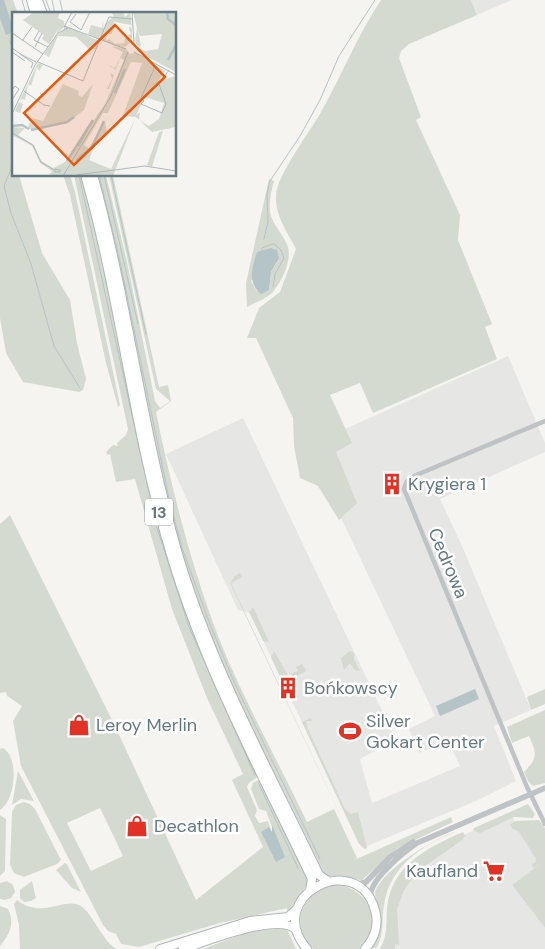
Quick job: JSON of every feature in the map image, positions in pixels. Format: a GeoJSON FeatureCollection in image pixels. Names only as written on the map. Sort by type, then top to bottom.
{"type":"FeatureCollection","features":[{"type":"Feature","properties":{"kind":"main road"},"geometry":{"type":"LineString","coordinates":[[35,1],[42,12]]}},
{"type":"Feature","properties":{"kind":"main road","name":"13"},"geometry":{"type":"LineString","coordinates":[[85,176],[101,239],[153,488],[172,557],[211,664],[312,879],[310,890]]}},
{"type":"Feature","properties":{"kind":"main road","name":"13"},"geometry":{"type":"LineString","coordinates":[[93,176],[108,237],[162,495],[178,555],[195,606],[226,679],[319,876],[328,881]]}},
{"type":"Feature","properties":{"kind":"main road"},"geometry":{"type":"LineString","coordinates":[[160,949],[250,921],[288,917],[297,909],[310,890],[328,881],[342,880],[355,885],[370,899],[376,910],[377,924],[373,937],[366,949]]}},
{"type":"Feature","properties":{"kind":"main road"},"geometry":{"type":"LineString","coordinates":[[297,909],[297,931]]}},
{"type":"Feature","properties":{"kind":"main road"},"geometry":{"type":"LineString","coordinates":[[183,949],[267,925],[287,924],[297,931],[307,949]]}},
{"type":"Feature","properties":{"kind":"street","name":"Cedrowa"},"geometry":{"type":"LineString","coordinates":[[530,794],[404,489],[406,483],[411,478],[545,422]]}},
{"type":"Feature","properties":{"kind":"street"},"geometry":{"type":"LineString","coordinates":[[370,899],[371,888],[399,857],[417,843],[455,825],[545,788]]}},
{"type":"Feature","properties":{"kind":"street"},"geometry":{"type":"LineString","coordinates":[[530,794],[545,824]]}},
{"type":"Feature","properties":{"kind":"street"},"geometry":{"type":"LineString","coordinates":[[355,885],[366,882],[401,849],[440,829],[455,825]]}},
{"type":"Feature","properties":{"kind":"shaded area"},"geometry":{"type":"Polygon","coordinates":[[[0,0],[13,0],[17,12],[12,12],[12,176],[19,176],[42,253],[70,300],[77,343],[86,379],[83,390],[79,392],[23,382],[6,353],[0,318],[0,0]]]}},
{"type":"Feature","properties":{"kind":"shaded area"},"geometry":{"type":"Polygon","coordinates":[[[0,0],[4,0],[12,26],[12,33],[6,35],[0,18],[0,0]]]}},
{"type":"Feature","properties":{"kind":"shaded area"},"geometry":{"type":"Polygon","coordinates":[[[381,0],[471,0],[477,15],[409,44],[401,51],[399,58],[421,117],[416,120],[460,215],[458,240],[492,324],[485,327],[497,359],[373,413],[360,383],[330,395],[352,443],[336,452],[357,503],[339,520],[318,486],[300,478],[294,446],[293,418],[256,338],[247,338],[259,308],[280,292],[296,249],[282,224],[277,210],[277,187],[294,154],[329,98],[364,27],[381,0]]]}},
{"type":"Feature","properties":{"kind":"shaded area"},"geometry":{"type":"Polygon","coordinates":[[[471,0],[512,0],[477,15],[471,0]]]}},
{"type":"Feature","properties":{"kind":"shaded area"},"geometry":{"type":"Polygon","coordinates":[[[63,176],[70,176],[75,192],[120,405],[118,407],[106,363],[70,195],[63,176]]]}},
{"type":"Feature","properties":{"kind":"shaded area"},"geometry":{"type":"Polygon","coordinates":[[[74,176],[82,176],[102,255],[150,489],[259,776],[249,783],[247,787],[257,810],[255,816],[259,823],[268,821],[272,834],[266,841],[268,845],[278,843],[266,811],[259,809],[251,789],[253,783],[260,779],[309,882],[288,913],[287,908],[220,923],[139,947],[121,944],[116,934],[108,931],[103,925],[21,766],[13,721],[22,706],[7,696],[6,692],[0,693],[0,524],[10,515],[114,724],[196,900],[263,847],[232,780],[243,774],[207,698],[172,609],[135,479],[116,482],[110,454],[108,455],[106,452],[113,445],[118,446],[117,443],[126,435],[128,429],[74,176]],[[100,808],[67,823],[91,871],[123,856],[100,808]]]}},
{"type":"Feature","properties":{"kind":"shaded area"},"geometry":{"type":"Polygon","coordinates":[[[96,176],[106,176],[127,262],[155,401],[160,408],[170,401],[156,389],[109,176],[113,176],[159,387],[168,385],[171,401],[156,412],[176,499],[200,585],[230,664],[307,822],[334,809],[357,858],[352,861],[451,817],[453,822],[398,848],[362,880],[328,876],[321,872],[228,677],[186,571],[163,486],[96,176]]]}},
{"type":"Feature","properties":{"kind":"shaded area"},"geometry":{"type":"Polygon","coordinates":[[[269,179],[274,181],[270,212],[288,247],[287,266],[282,278],[271,294],[247,307],[246,283],[269,179]],[[278,260],[251,281],[257,291],[269,290],[271,272],[278,260]]]}},
{"type":"Feature","properties":{"kind":"shaded area"},"geometry":{"type":"Polygon","coordinates":[[[271,248],[277,250],[279,258],[271,272],[269,290],[261,294],[252,280],[254,264],[257,252],[271,248]]]}},
{"type":"Feature","properties":{"kind":"shaded area"},"geometry":{"type":"Polygon","coordinates":[[[508,356],[545,443],[545,452],[440,499],[462,546],[531,710],[494,726],[516,781],[476,801],[362,848],[250,613],[238,610],[166,454],[243,418],[396,740],[360,759],[372,803],[460,766],[447,739],[419,753],[409,729],[435,716],[307,446],[508,356]]]}},
{"type":"Feature","properties":{"kind":"shaded area"},"geometry":{"type":"Polygon","coordinates":[[[240,573],[242,577],[231,583],[353,842],[230,583],[240,573]]]}},
{"type":"Feature","properties":{"kind":"shaded area"},"geometry":{"type":"Polygon","coordinates":[[[253,607],[269,642],[263,641],[249,612],[253,607]]]}},
{"type":"Feature","properties":{"kind":"shaded area"},"geometry":{"type":"Polygon","coordinates":[[[274,651],[289,677],[292,675],[290,674],[298,671],[296,667],[302,664],[306,671],[290,680],[291,683],[288,684],[286,681],[283,683],[282,681],[287,678],[285,675],[280,677],[271,657],[274,651]]]}},
{"type":"Feature","properties":{"kind":"shaded area"},"geometry":{"type":"Polygon","coordinates":[[[350,651],[354,653],[354,659],[360,671],[355,670],[350,663],[344,670],[341,658],[350,651]]]}},
{"type":"Feature","properties":{"kind":"shaded area"},"geometry":{"type":"Polygon","coordinates":[[[475,689],[479,699],[440,716],[436,706],[475,689]]]}},
{"type":"Feature","properties":{"kind":"shaded area"},"geometry":{"type":"Polygon","coordinates":[[[545,689],[545,704],[531,710],[527,697],[545,689]]]}},
{"type":"Feature","properties":{"kind":"shaded area"},"geometry":{"type":"Polygon","coordinates":[[[545,710],[545,783],[533,786],[528,781],[524,772],[534,759],[534,747],[529,736],[512,743],[507,727],[545,710]]]}},
{"type":"Feature","properties":{"kind":"shaded area"},"geometry":{"type":"Polygon","coordinates":[[[311,718],[312,721],[306,721],[308,729],[345,809],[351,814],[358,812],[367,848],[365,849],[359,844],[302,722],[311,718]]]}},
{"type":"Feature","properties":{"kind":"shaded area"},"geometry":{"type":"Polygon","coordinates":[[[3,748],[12,760],[14,779],[9,797],[0,810],[0,749],[3,748]]]}},
{"type":"Feature","properties":{"kind":"shaded area"},"geometry":{"type":"Polygon","coordinates":[[[18,771],[34,801],[21,799],[12,805],[18,771]]]}},
{"type":"Feature","properties":{"kind":"shaded area"},"geometry":{"type":"Polygon","coordinates":[[[24,802],[30,804],[35,809],[61,860],[57,864],[24,877],[14,873],[10,865],[12,812],[16,805],[24,802]]]}},
{"type":"Feature","properties":{"kind":"shaded area"},"geometry":{"type":"Polygon","coordinates":[[[528,804],[535,814],[533,818],[514,817],[480,833],[473,830],[474,828],[528,804]]]}},
{"type":"Feature","properties":{"kind":"shaded area"},"geometry":{"type":"Polygon","coordinates":[[[510,813],[540,864],[512,885],[545,928],[545,949],[391,949],[399,898],[408,881],[451,841],[510,813]]]}},
{"type":"Feature","properties":{"kind":"shaded area"},"geometry":{"type":"Polygon","coordinates":[[[0,815],[6,819],[5,871],[0,876],[0,815]]]}},
{"type":"Feature","properties":{"kind":"shaded area"},"geometry":{"type":"Polygon","coordinates":[[[539,820],[545,828],[545,928],[512,885],[540,864],[534,868],[531,864],[535,863],[536,859],[519,832],[512,828],[510,824],[516,821],[539,820]]]}},
{"type":"Feature","properties":{"kind":"shaded area"},"geometry":{"type":"Polygon","coordinates":[[[272,825],[285,857],[276,862],[261,832],[269,827],[272,832],[272,825]]]}},
{"type":"Feature","properties":{"kind":"shaded area"},"geometry":{"type":"Polygon","coordinates":[[[457,831],[421,850],[401,868],[387,891],[379,942],[377,947],[371,949],[379,935],[381,924],[375,898],[379,885],[387,875],[410,856],[436,840],[457,831]]]}},
{"type":"Feature","properties":{"kind":"shaded area"},"geometry":{"type":"Polygon","coordinates":[[[463,832],[465,836],[462,840],[418,871],[404,890],[397,910],[399,945],[395,944],[395,949],[380,949],[385,933],[390,893],[396,880],[404,869],[425,851],[463,832]]]}},
{"type":"Feature","properties":{"kind":"shaded area"},"geometry":{"type":"Polygon","coordinates":[[[65,863],[81,892],[72,888],[56,870],[65,863]]]}},
{"type":"Feature","properties":{"kind":"shaded area"},"geometry":{"type":"Polygon","coordinates":[[[7,881],[13,885],[15,892],[11,898],[0,899],[0,883],[7,881]]]}},
{"type":"Feature","properties":{"kind":"shaded area"},"geometry":{"type":"Polygon","coordinates":[[[32,881],[36,898],[24,902],[20,898],[20,890],[32,881]]]}},
{"type":"Feature","properties":{"kind":"shaded area"},"geometry":{"type":"Polygon","coordinates":[[[329,885],[342,886],[353,890],[362,897],[368,906],[372,916],[372,927],[368,939],[360,949],[313,949],[306,940],[300,921],[305,904],[319,890],[329,885]]]}},
{"type":"Feature","properties":{"kind":"shaded area"},"geometry":{"type":"Polygon","coordinates":[[[17,900],[27,906],[36,908],[67,904],[81,906],[116,949],[20,949],[19,925],[14,904],[17,900]]]}},
{"type":"Feature","properties":{"kind":"shaded area"},"geometry":{"type":"Polygon","coordinates":[[[0,906],[8,909],[11,924],[9,933],[0,946],[0,906]]]}},
{"type":"Feature","properties":{"kind":"shaded area"},"geometry":{"type":"Polygon","coordinates":[[[283,927],[288,931],[296,949],[203,949],[253,930],[283,927]]]}},
{"type":"Feature","properties":{"kind":"waterway"},"geometry":{"type":"LineString","coordinates":[[22,0],[25,12]]}},
{"type":"Feature","properties":{"kind":"waterway"},"geometry":{"type":"LineString","coordinates":[[46,0],[50,12]]}},
{"type":"Feature","properties":{"kind":"waterway"},"geometry":{"type":"LineString","coordinates":[[52,0],[55,12]]}},
{"type":"Feature","properties":{"kind":"waterway"},"geometry":{"type":"LineString","coordinates":[[60,0],[63,12]]}},
{"type":"Feature","properties":{"kind":"waterway"},"geometry":{"type":"LineString","coordinates":[[264,239],[268,222],[267,194],[270,181],[300,136],[320,100],[339,56],[375,0]]}},
{"type":"Feature","properties":{"kind":"waterway"},"geometry":{"type":"LineString","coordinates":[[10,41],[12,47]]}},
{"type":"Feature","properties":{"kind":"waterway"},"geometry":{"type":"LineString","coordinates":[[12,151],[11,169],[4,186],[11,213],[31,264],[54,346],[80,388]]}},
{"type":"Feature","properties":{"kind":"waterway"},"geometry":{"type":"LineString","coordinates":[[79,176],[157,528],[189,627],[255,775]]}},
{"type":"Feature","properties":{"kind":"waterway"},"geometry":{"type":"LineString","coordinates":[[99,176],[119,257],[170,503],[183,551],[211,627],[235,684],[320,859]]}},
{"type":"Feature","properties":{"kind":"waterway"},"geometry":{"type":"LineString","coordinates":[[104,176],[138,324]]}},
{"type":"Feature","properties":{"kind":"waterway"},"geometry":{"type":"LineString","coordinates":[[111,176],[146,334]]}},
{"type":"Feature","properties":{"kind":"waterway"},"geometry":{"type":"LineString","coordinates":[[262,251],[262,248],[273,244]]}},
{"type":"Feature","properties":{"kind":"waterway"},"geometry":{"type":"LineString","coordinates":[[273,287],[275,274],[284,258],[281,250],[274,244]]}},
{"type":"Feature","properties":{"kind":"waterway"},"geometry":{"type":"LineString","coordinates":[[259,784],[298,868]]}},
{"type":"Feature","properties":{"kind":"place","name":"Krygiera 1"},"geometry":{"type":"Point","coordinates":[392,484]}},
{"type":"Feature","properties":{"kind":"place","name":"Bońkowscy"},"geometry":{"type":"Point","coordinates":[288,688]}},
{"type":"Feature","properties":{"kind":"place","name":"Leroy Merlin"},"geometry":{"type":"Point","coordinates":[79,725]}},
{"type":"Feature","properties":{"kind":"place","name":"Silver Gokart Center"},"geometry":{"type":"Point","coordinates":[350,731]}},
{"type":"Feature","properties":{"kind":"place","name":"Decathlon"},"geometry":{"type":"Point","coordinates":[137,826]}},
{"type":"Feature","properties":{"kind":"place","name":"Kaufland"},"geometry":{"type":"Point","coordinates":[494,871]}}]}
